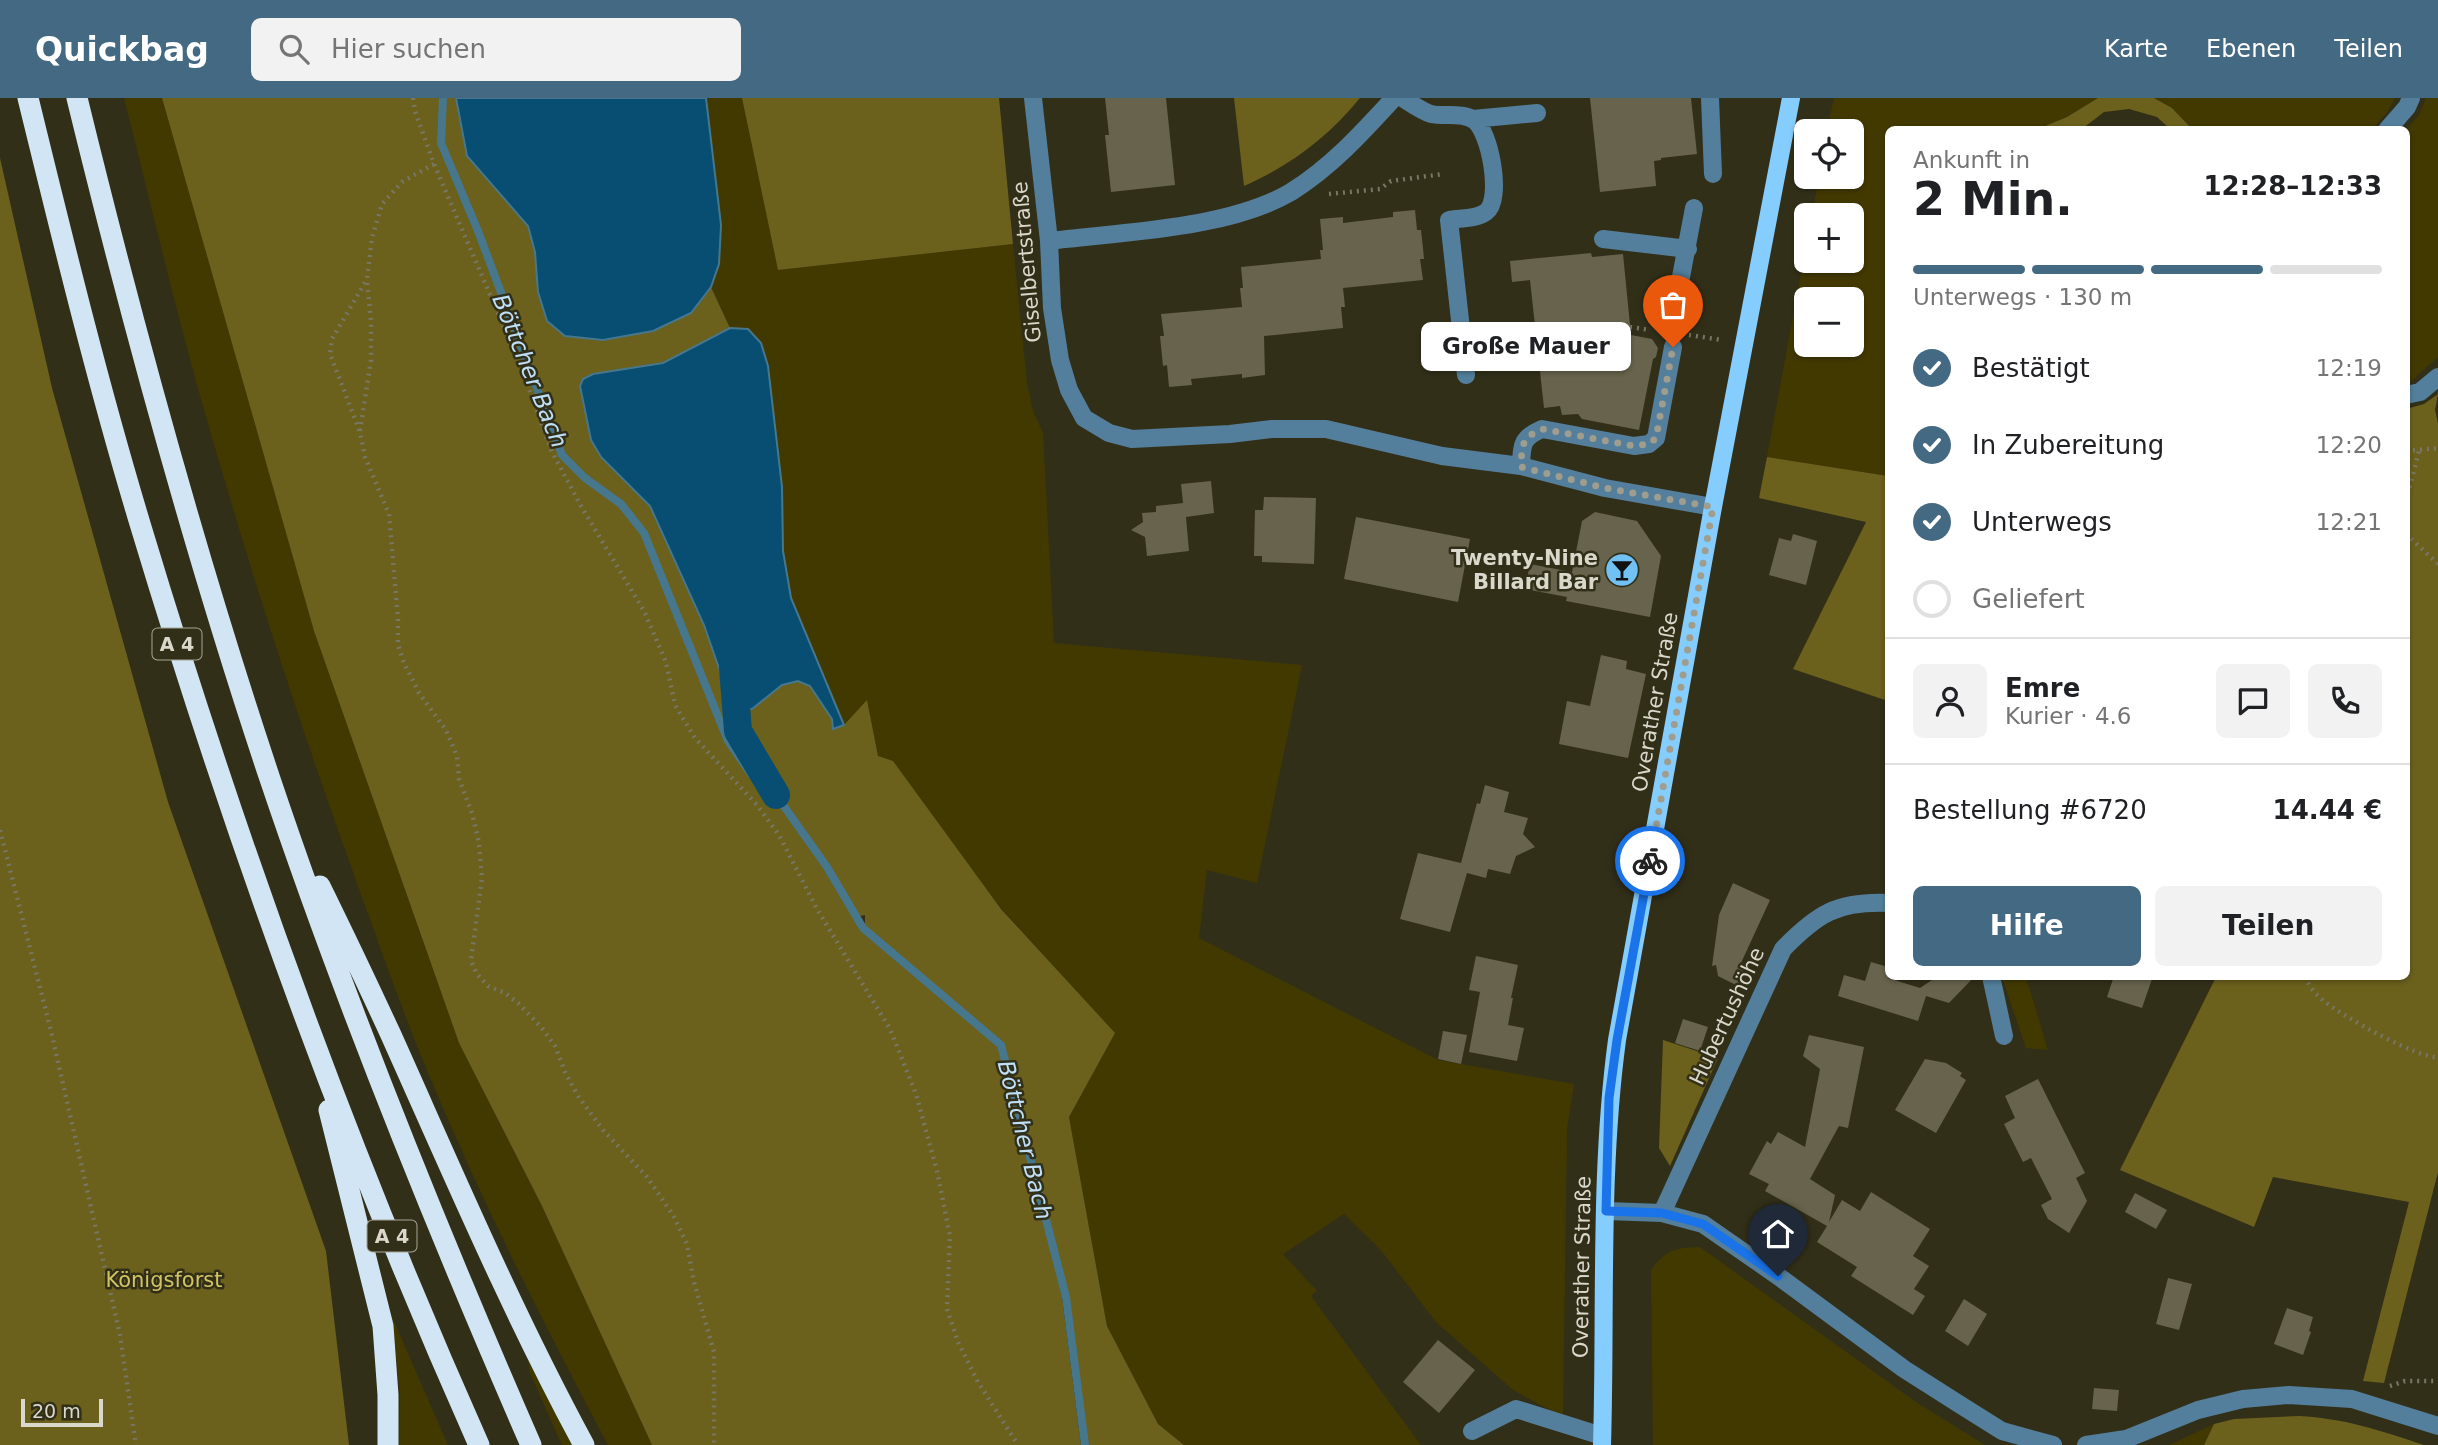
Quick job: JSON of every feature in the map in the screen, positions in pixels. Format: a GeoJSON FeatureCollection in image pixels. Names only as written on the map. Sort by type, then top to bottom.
{"type":"FeatureCollection","features":[{"type":"Feature","properties":{"kind":"highway","name":"A 4"},"geometry":{"type":"LineString","coordinates":[[28,98],[66,255],[140,524],[212,755],[308,1026],[479,1445]]}},
{"type":"Feature","properties":{"kind":"highway","name":"A 4"},"geometry":{"type":"LineString","coordinates":[[76,98],[110,236],[184,505],[270,779],[378,1076],[442,1236],[531,1445]]}},
{"type":"Feature","properties":{"kind":"highway"},"geometry":{"type":"LineString","coordinates":[[270,779],[385,1022],[489,1257],[584,1445]]}},
{"type":"Feature","properties":{"kind":"highway"},"geometry":{"type":"LineString","coordinates":[[308,1026],[383,1326],[388,1445]]}},
{"type":"Feature","properties":{"kind":"main road","name":"Overather Straße"},"geometry":{"type":"LineString","coordinates":[[1602,1440],[1609,1098],[1617,1040],[1713,507],[1791,98]]}},
{"type":"Feature","properties":{"kind":"street","name":"Giselbertstraße"},"geometry":{"type":"LineString","coordinates":[[1033,98],[1049,242],[1052,308],[1060,360],[1069,390],[1084,418],[1109,433],[1132,439],[1272,429],[1326,429],[1442,456],[1521,467]]}},
{"type":"Feature","properties":{"kind":"street"},"geometry":{"type":"LineString","coordinates":[[1049,242],[1207,222],[1243,212],[1289,193],[1326,168],[1394,98]]}},
{"type":"Feature","properties":{"kind":"street"},"geometry":{"type":"LineString","coordinates":[[1402,98],[1431,114],[1474,119],[1537,113]]}},
{"type":"Feature","properties":{"kind":"street"},"geometry":{"type":"LineString","coordinates":[[1710,98],[1713,174]]}},
{"type":"Feature","properties":{"kind":"street"},"geometry":{"type":"LineString","coordinates":[[2390,126],[2411,98]]}},
{"type":"Feature","properties":{"kind":"street"},"geometry":{"type":"LineString","coordinates":[[1466,375],[1449,220],[1486,213],[1492,205],[1494,182],[1489,147],[1483,130],[1474,119]]}},
{"type":"Feature","properties":{"kind":"street"},"geometry":{"type":"LineString","coordinates":[[1693,208],[1656,438],[1649,444],[1634,446],[1542,429],[1529,435],[1522,445],[1521,467],[1605,488],[1713,507]]}},
{"type":"Feature","properties":{"kind":"street"},"geometry":{"type":"LineString","coordinates":[[1603,239],[1688,249]]}},
{"type":"Feature","properties":{"kind":"street"},"geometry":{"type":"LineString","coordinates":[[2410,394],[2420,393],[2438,377]]}},
{"type":"Feature","properties":{"kind":"street","name":"Hubertushöhe"},"geometry":{"type":"LineString","coordinates":[[1662,1213],[1783,949],[1809,922],[1836,908],[1885,903]]}},
{"type":"Feature","properties":{"kind":"street"},"geometry":{"type":"LineString","coordinates":[[1992,980],[2004,1036]]}},
{"type":"Feature","properties":{"kind":"street"},"geometry":{"type":"LineString","coordinates":[[1606,1211],[1662,1213],[1703,1224],[1904,1369],[2003,1431],[2053,1445]]}},
{"type":"Feature","properties":{"kind":"street"},"geometry":{"type":"LineString","coordinates":[[2086,1445],[2126,1438],[2198,1410],[2243,1399],[2290,1395],[2352,1399],[2438,1426]]}},
{"type":"Feature","properties":{"kind":"street"},"geometry":{"type":"LineString","coordinates":[[1472,1430],[1516,1409],[1602,1440]]}},
{"type":"Feature","properties":{"kind":"path"},"geometry":{"type":"LineString","coordinates":[[413,98],[434,164],[521,367],[552,452],[643,611],[666,663],[676,705],[695,738],[757,805],[779,835],[817,909],[890,1030],[916,1094],[937,1171],[950,1236],[947,1309],[958,1342],[978,1382],[1018,1445]]}},
{"type":"Feature","properties":{"kind":"path"},"geometry":{"type":"LineString","coordinates":[[360,432],[371,360],[372,321],[367,279],[372,238],[382,204],[402,182],[434,164]]}},
{"type":"Feature","properties":{"kind":"path"},"geometry":{"type":"LineString","coordinates":[[1289,193],[1340,194],[1380,189],[1391,181],[1443,174]]}},
{"type":"Feature","properties":{"kind":"path"},"geometry":{"type":"LineString","coordinates":[[367,279],[332,339],[330,354],[360,432],[365,457],[389,514],[393,538],[398,645],[419,693],[446,730],[457,756],[459,779],[472,813],[479,843],[482,878],[471,961],[477,974],[488,986],[505,993],[518,1003],[542,1028],[555,1046],[578,1096],[603,1130],[647,1177],[673,1215],[687,1244],[694,1282],[714,1352],[715,1445]]}},
{"type":"Feature","properties":{"kind":"path"},"geometry":{"type":"LineString","coordinates":[[2410,451],[2438,448]]}},
{"type":"Feature","properties":{"kind":"path"},"geometry":{"type":"LineString","coordinates":[[2410,486],[2419,451]]}},
{"type":"Feature","properties":{"kind":"path"},"geometry":{"type":"LineString","coordinates":[[2410,538],[2438,564]]}},
{"type":"Feature","properties":{"kind":"path"},"geometry":{"type":"LineString","coordinates":[[0,830],[51,1031],[120,1335],[136,1445]]}},
{"type":"Feature","properties":{"kind":"path"},"geometry":{"type":"LineString","coordinates":[[2307,980],[2308,985],[2326,1002],[2402,1046],[2431,1058],[2438,1057]]}},
{"type":"Feature","properties":{"kind":"shaded area"},"geometry":{"type":"Polygon","coordinates":[[[124,98],[162,98],[314,631],[459,1043],[542,1206],[652,1445],[608,1445],[492,1216],[410,1028],[315,763],[254,578],[189,356],[124,98]]]}},
{"type":"Feature","properties":{"kind":"shaded area"},"geometry":{"type":"Polygon","coordinates":[[[706,98],[742,98],[778,270],[1013,244],[1027,383],[1033,411],[1043,433],[1054,643],[1302,665],[1257,883],[1207,870],[1199,938],[1438,1060],[1574,1084],[1567,1129],[1563,1417],[1513,1390],[1436,1322],[1380,1249],[1344,1214],[1283,1254],[1317,1291],[1311,1296],[1421,1445],[1184,1445],[1158,1424],[1107,1326],[1069,1117],[1114,1033],[1002,909],[878,756],[867,701],[844,725],[791,598],[783,551],[782,487],[768,366],[748,329],[730,328],[711,287],[719,264],[706,98]]]}},
{"type":"Feature","properties":{"kind":"shaded area"},"geometry":{"type":"Polygon","coordinates":[[[1834,98],[2098,98],[2067,117],[2045,126],[1885,126],[1885,476],[1767,457],[1794,311],[1794,357],[1864,357],[1864,287],[1798,287],[1801,273],[1864,273],[1864,203],[1814,203],[1817,189],[1864,189],[1864,119],[1830,119],[1834,98]]]}},
{"type":"Feature","properties":{"kind":"shaded area"},"geometry":{"type":"Polygon","coordinates":[[[2154,98],[2395,98],[2375,126],[2189,126],[2172,108],[2154,98]]]}},
{"type":"Feature","properties":{"kind":"shaded area"},"geometry":{"type":"Polygon","coordinates":[[[2426,98],[2438,98],[2438,357],[2410,382],[2409,126],[2419,115],[2426,98]]]}},
{"type":"Feature","properties":{"kind":"shaded area"},"geometry":{"type":"Polygon","coordinates":[[[2003,980],[2027,980],[2048,1050],[2026,1048],[2003,980]]]}},
{"type":"Feature","properties":{"kind":"shaded area"},"geometry":{"type":"Polygon","coordinates":[[[1700,1247],[1916,1402],[1985,1445],[1653,1445],[1651,1270],[1672,1251],[1700,1247]]]}},
{"type":"Feature","properties":{"kind":"shaded area"},"geometry":{"type":"Polygon","coordinates":[[[392,1317],[448,1445],[399,1445],[400,1393],[392,1317]]]}},
{"type":"Feature","properties":{"kind":"shaded area"},"geometry":{"type":"Polygon","coordinates":[[[528,1360],[573,1445],[562,1445],[530,1373],[528,1360]]]}},
{"type":"Feature","properties":{"kind":"shaded area"},"geometry":{"type":"Polygon","coordinates":[[[2214,1424],[2204,1445],[2169,1445],[2214,1424]]]}},
{"type":"Feature","properties":{"kind":"green space"},"geometry":{"type":"Polygon","coordinates":[[[162,98],[456,98],[467,156],[528,226],[535,252],[538,292],[547,321],[565,336],[691,313],[711,287],[730,328],[663,363],[630,370],[601,457],[650,506],[704,625],[732,703],[736,707],[752,709],[782,685],[798,681],[810,686],[832,719],[834,729],[844,725],[867,700],[878,756],[893,761],[1001,909],[1115,1033],[1069,1117],[1107,1326],[1158,1424],[1184,1445],[1086,1445],[1065,1291],[1001,1041],[865,926],[865,915],[860,916],[860,929],[998,1045],[1061,1289],[1081,1445],[652,1445],[542,1206],[459,1043],[314,631],[162,98]]]}},
{"type":"Feature","properties":{"kind":"green space"},"geometry":{"type":"Polygon","coordinates":[[[742,98],[999,98],[1013,244],[778,270],[742,98]]]}},
{"type":"Feature","properties":{"kind":"green space"},"geometry":{"type":"Polygon","coordinates":[[[1234,98],[1360,98],[1335,126],[1307,149],[1244,186],[1234,98]]]}},
{"type":"Feature","properties":{"kind":"green space"},"geometry":{"type":"Polygon","coordinates":[[[2098,98],[2154,98],[2172,108],[2189,126],[2167,126],[2157,117],[2129,109],[2104,112],[2086,126],[2045,126],[2067,117],[2098,98]]]}},
{"type":"Feature","properties":{"kind":"green space","name":"Königsforst"},"geometry":{"type":"Polygon","coordinates":[[[0,158],[52,388],[168,802],[326,1251],[349,1445],[0,1445],[0,158]]]}},
{"type":"Feature","properties":{"kind":"green space"},"geometry":{"type":"Polygon","coordinates":[[[2438,394],[2435,410],[2438,423],[2438,1172],[2384,1383],[2363,1381],[2409,1202],[2273,1177],[2254,1227],[2120,1170],[2215,980],[2410,980],[2410,408],[2424,404],[2438,394]]]}},
{"type":"Feature","properties":{"kind":"green space"},"geometry":{"type":"Polygon","coordinates":[[[1767,457],[1885,476],[1885,700],[1793,669],[1866,522],[1759,498],[1767,457]]]}},
{"type":"Feature","properties":{"kind":"green space"},"geometry":{"type":"Polygon","coordinates":[[[1663,1040],[1718,1058],[1670,1166],[1659,1148],[1663,1040]]]}},
{"type":"Feature","properties":{"kind":"green space"},"geometry":{"type":"Polygon","coordinates":[[[2299,1416],[2347,1422],[2424,1445],[2204,1445],[2214,1424],[2234,1419],[2299,1416]]]}},
{"type":"Feature","properties":{"kind":"water"},"geometry":{"type":"Polygon","coordinates":[[[456,98],[706,98],[721,225],[719,264],[711,287],[691,313],[653,331],[603,340],[565,336],[547,321],[538,292],[535,252],[528,226],[467,156],[456,98]]]}},
{"type":"Feature","properties":{"kind":"water"},"geometry":{"type":"Polygon","coordinates":[[[730,328],[748,329],[761,343],[768,366],[782,487],[783,551],[791,598],[844,725],[833,729],[832,719],[810,686],[798,681],[782,685],[752,709],[736,707],[731,703],[704,625],[650,506],[601,457],[591,440],[580,386],[583,379],[593,374],[663,363],[730,328]]]}},
{"type":"Feature","properties":{"kind":"building"},"geometry":{"type":"Polygon","coordinates":[[[1105,98],[1166,98],[1175,185],[1111,192],[1105,135],[1109,135],[1105,98]]]}},
{"type":"Feature","properties":{"kind":"building"},"geometry":{"type":"Polygon","coordinates":[[[1590,98],[1691,98],[1697,154],[1654,161],[1656,186],[1600,192],[1590,98]]]}},
{"type":"Feature","properties":{"kind":"building"},"geometry":{"type":"Polygon","coordinates":[[[1415,210],[1417,230],[1421,230],[1424,259],[1420,259],[1423,280],[1343,288],[1343,328],[1264,336],[1265,375],[1242,378],[1242,374],[1191,379],[1192,385],[1169,387],[1167,365],[1163,366],[1160,336],[1164,336],[1161,314],[1242,307],[1241,267],[1321,259],[1320,250],[1323,250],[1320,219],[1343,217],[1343,223],[1393,217],[1393,212],[1415,210]]]}},
{"type":"Feature","properties":{"kind":"building"},"geometry":{"type":"Polygon","coordinates":[[[1591,253],[1592,257],[1623,254],[1631,335],[1652,339],[1658,348],[1653,359],[1639,430],[1582,419],[1578,414],[1562,415],[1560,406],[1544,408],[1530,280],[1512,282],[1510,261],[1591,253]]]}},
{"type":"Feature","properties":{"kind":"building"},"geometry":{"type":"Polygon","coordinates":[[[1211,481],[1214,513],[1186,517],[1189,551],[1147,556],[1145,537],[1131,530],[1143,522],[1142,513],[1156,512],[1156,506],[1183,503],[1181,484],[1211,481]]]}},
{"type":"Feature","properties":{"kind":"building"},"geometry":{"type":"Polygon","coordinates":[[[1264,497],[1316,498],[1314,564],[1262,562],[1262,556],[1254,556],[1255,510],[1263,510],[1264,497]]]}},
{"type":"Feature","properties":{"kind":"building"},"geometry":{"type":"Polygon","coordinates":[[[1595,512],[1637,521],[1661,556],[1650,617],[1566,601],[1567,597],[1525,589],[1530,564],[1572,572],[1582,521],[1595,512]]]}},
{"type":"Feature","properties":{"kind":"building"},"geometry":{"type":"Polygon","coordinates":[[[1356,517],[1470,539],[1458,602],[1344,579],[1356,517]]]}},
{"type":"Feature","properties":{"kind":"building"},"geometry":{"type":"Polygon","coordinates":[[[1793,534],[1817,541],[1806,585],[1769,575],[1779,538],[1791,541],[1793,534]]]}},
{"type":"Feature","properties":{"kind":"building"},"geometry":{"type":"Polygon","coordinates":[[[1601,655],[1627,661],[1626,669],[1646,674],[1628,758],[1559,744],[1567,701],[1590,706],[1601,655]]]}},
{"type":"Feature","properties":{"kind":"building"},"geometry":{"type":"Polygon","coordinates":[[[1485,785],[1509,792],[1504,812],[1528,818],[1523,834],[1535,847],[1516,856],[1510,874],[1488,869],[1486,878],[1467,873],[1450,932],[1400,919],[1418,853],[1461,863],[1477,803],[1480,804],[1485,785]]]}},
{"type":"Feature","properties":{"kind":"building"},"geometry":{"type":"Polygon","coordinates":[[[1733,883],[1770,900],[1741,963],[1747,965],[1738,986],[1718,976],[1716,965],[1712,966],[1719,915],[1733,883]]]}},
{"type":"Feature","properties":{"kind":"building"},"geometry":{"type":"Polygon","coordinates":[[[1476,956],[1518,965],[1508,1025],[1524,1028],[1517,1061],[1469,1052],[1480,992],[1469,990],[1476,956]]]}},
{"type":"Feature","properties":{"kind":"building"},"geometry":{"type":"Polygon","coordinates":[[[1871,962],[1885,966],[1885,980],[1920,988],[1932,980],[1971,980],[1949,1003],[1926,996],[1918,1021],[1838,996],[1844,975],[1865,981],[1871,962]]]}},
{"type":"Feature","properties":{"kind":"building"},"geometry":{"type":"Polygon","coordinates":[[[2113,980],[2152,980],[2142,1008],[2107,997],[2113,980]]]}},
{"type":"Feature","properties":{"kind":"building"},"geometry":{"type":"Polygon","coordinates":[[[1683,1019],[1708,1027],[1700,1051],[1675,1043],[1683,1019]]]}},
{"type":"Feature","properties":{"kind":"building"},"geometry":{"type":"Polygon","coordinates":[[[1443,1031],[1467,1035],[1461,1064],[1438,1059],[1443,1031]]]}},
{"type":"Feature","properties":{"kind":"building"},"geometry":{"type":"Polygon","coordinates":[[[1809,1035],[1864,1047],[1848,1128],[1839,1126],[1810,1179],[1835,1195],[1829,1222],[1842,1200],[1860,1211],[1871,1192],[1930,1229],[1913,1256],[1929,1266],[1914,1289],[1925,1296],[1913,1315],[1851,1276],[1857,1267],[1817,1242],[1827,1226],[1765,1191],[1769,1184],[1749,1174],[1767,1141],[1771,1144],[1778,1132],[1805,1147],[1820,1069],[1803,1056],[1809,1035]]]}},
{"type":"Feature","properties":{"kind":"building"},"geometry":{"type":"Polygon","coordinates":[[[1925,1059],[1946,1063],[1962,1073],[1960,1076],[1966,1080],[1936,1133],[1895,1110],[1925,1059]]]}},
{"type":"Feature","properties":{"kind":"building"},"geometry":{"type":"Polygon","coordinates":[[[2038,1079],[2085,1173],[2076,1178],[2087,1201],[2069,1233],[2048,1219],[2041,1205],[2052,1199],[2031,1158],[2023,1162],[2004,1124],[2015,1118],[2005,1096],[2038,1079]]]}},
{"type":"Feature","properties":{"kind":"building"},"geometry":{"type":"Polygon","coordinates":[[[2135,1193],[2167,1210],[2156,1229],[2125,1212],[2135,1193]]]}},
{"type":"Feature","properties":{"kind":"building"},"geometry":{"type":"Polygon","coordinates":[[[2168,1278],[2192,1284],[2179,1330],[2156,1324],[2168,1278]]]}},
{"type":"Feature","properties":{"kind":"building"},"geometry":{"type":"Polygon","coordinates":[[[1964,1299],[1987,1314],[1968,1346],[1945,1331],[1964,1299]]]}},
{"type":"Feature","properties":{"kind":"building"},"geometry":{"type":"Polygon","coordinates":[[[2287,1308],[2313,1317],[2303,1355],[2274,1344],[2287,1308]]]}},
{"type":"Feature","properties":{"kind":"building"},"geometry":{"type":"Polygon","coordinates":[[[1438,1340],[1475,1370],[1439,1413],[1403,1382],[1438,1340]]]}},
{"type":"Feature","properties":{"kind":"building"},"geometry":{"type":"Polygon","coordinates":[[[2094,1388],[2119,1390],[2117,1411],[2092,1409],[2094,1388]]]}},
{"type":"Feature","properties":{"kind":"waterway","name":"Böttcher Bach"},"geometry":{"type":"LineString","coordinates":[[443,98],[441,143],[478,231],[562,455],[585,478],[621,504],[644,533],[728,741],[751,774],[776,795],[827,867],[863,928],[1001,1045],[1066,1297],[1085,1445]]}},
{"type":"Feature","properties":{"kind":"waterway","name":"Böttcher Bach"},"geometry":{"type":"LineString","coordinates":[[733,668],[738,731],[776,795]]}},
{"type":"Feature","properties":{"kind":"way so far"},"geometry":{"type":"LineString","coordinates":[[1650,861],[1713,507],[1605,488],[1521,467],[1522,445],[1529,435],[1542,429],[1634,446],[1649,444],[1656,438],[1673,347]]}},
{"type":"Feature","properties":{"kind":"place","name":"Große Mauer"},"geometry":{"type":"Point","coordinates":[1673,347]}},
{"type":"Feature","properties":{"kind":"place","name":"Twenty-Nine Billard Bar"},"geometry":{"type":"Point","coordinates":[1622,570]}},
{"type":"Feature","properties":{"kind":"route"},"geometry":{"type":"LineString","coordinates":[[1650,861],[1609,1098],[1606,1211],[1662,1213],[1703,1224],[1778,1276]]}}]}
